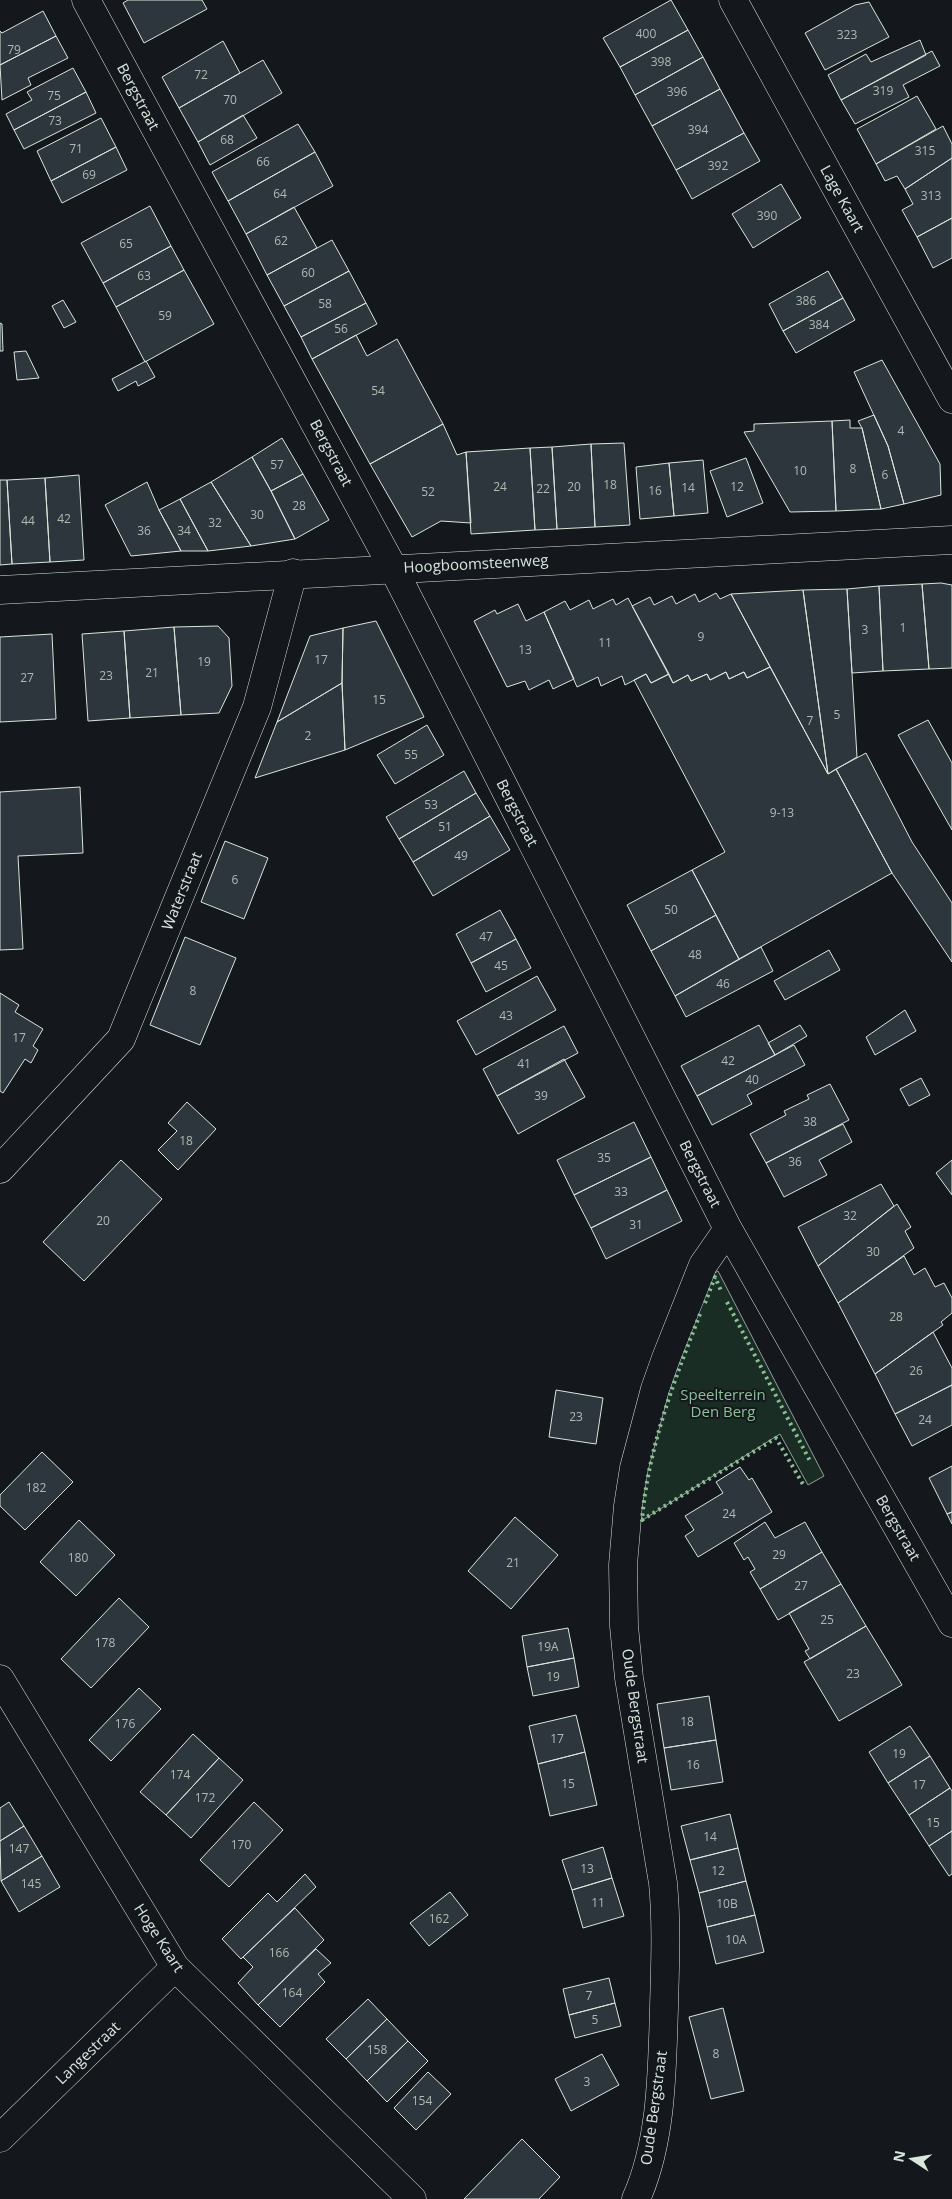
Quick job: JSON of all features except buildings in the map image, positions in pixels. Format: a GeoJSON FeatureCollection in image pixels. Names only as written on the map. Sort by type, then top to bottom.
{"type":"FeatureCollection","features":[{"type":"Feature","properties":{"kind":"street","name":"Bergstraat"},"geometry":{"type":"LineString","coordinates":[[86,0],[393,568],[728,1229],[952,1623]]}},
{"type":"Feature","properties":{"kind":"street","name":"Lage Kaart"},"geometry":{"type":"LineString","coordinates":[[733,0],[952,399]]}},
{"type":"Feature","properties":{"kind":"street","name":"Hoogboomsteenweg"},"geometry":{"type":"LineString","coordinates":[[0,590],[949,536]]}},
{"type":"Feature","properties":{"kind":"street","name":"Waterstraat"},"geometry":{"type":"LineString","coordinates":[[0,1169],[120,1039],[257,707],[293,573]]}},
{"type":"Feature","properties":{"kind":"street","name":"Oude Bergstraat"},"geometry":{"type":"LineString","coordinates":[[636,2199],[647,2165],[660,2086],[666,1916],[663,1883],[628,1678],[623,1574],[628,1506],[634,1468],[663,1366],[703,1265],[728,1229]]}},
{"type":"Feature","properties":{"kind":"street","name":"Hoge Kaart"},"geometry":{"type":"LineString","coordinates":[[0,1679],[176,1968],[412,2199]]}},
{"type":"Feature","properties":{"kind":"street","name":"Langestraat"},"geometry":{"type":"LineString","coordinates":[[0,2138],[176,1968]]}},
{"type":"Feature","properties":{"kind":"green space","name":"Speelterrein Den Berg"},"geometry":{"type":"Polygon","coordinates":[[[718,1271],[824,1476],[808,1485],[780,1434],[638,1523],[649,1458],[667,1396],[713,1274],[718,1271]]]}},
{"type":"Feature","properties":{"kind":"hedge"},"geometry":{"type":"LineString","coordinates":[[705,1303],[715,1277],[722,1293]]}},
{"type":"Feature","properties":{"kind":"hedge"},"geometry":{"type":"LineString","coordinates":[[727,1302],[810,1461]]}},
{"type":"Feature","properties":{"kind":"hedge"},"geometry":{"type":"LineString","coordinates":[[700,1314],[681,1364],[656,1441],[645,1493],[642,1520],[776,1438],[804,1486]]}}]}
